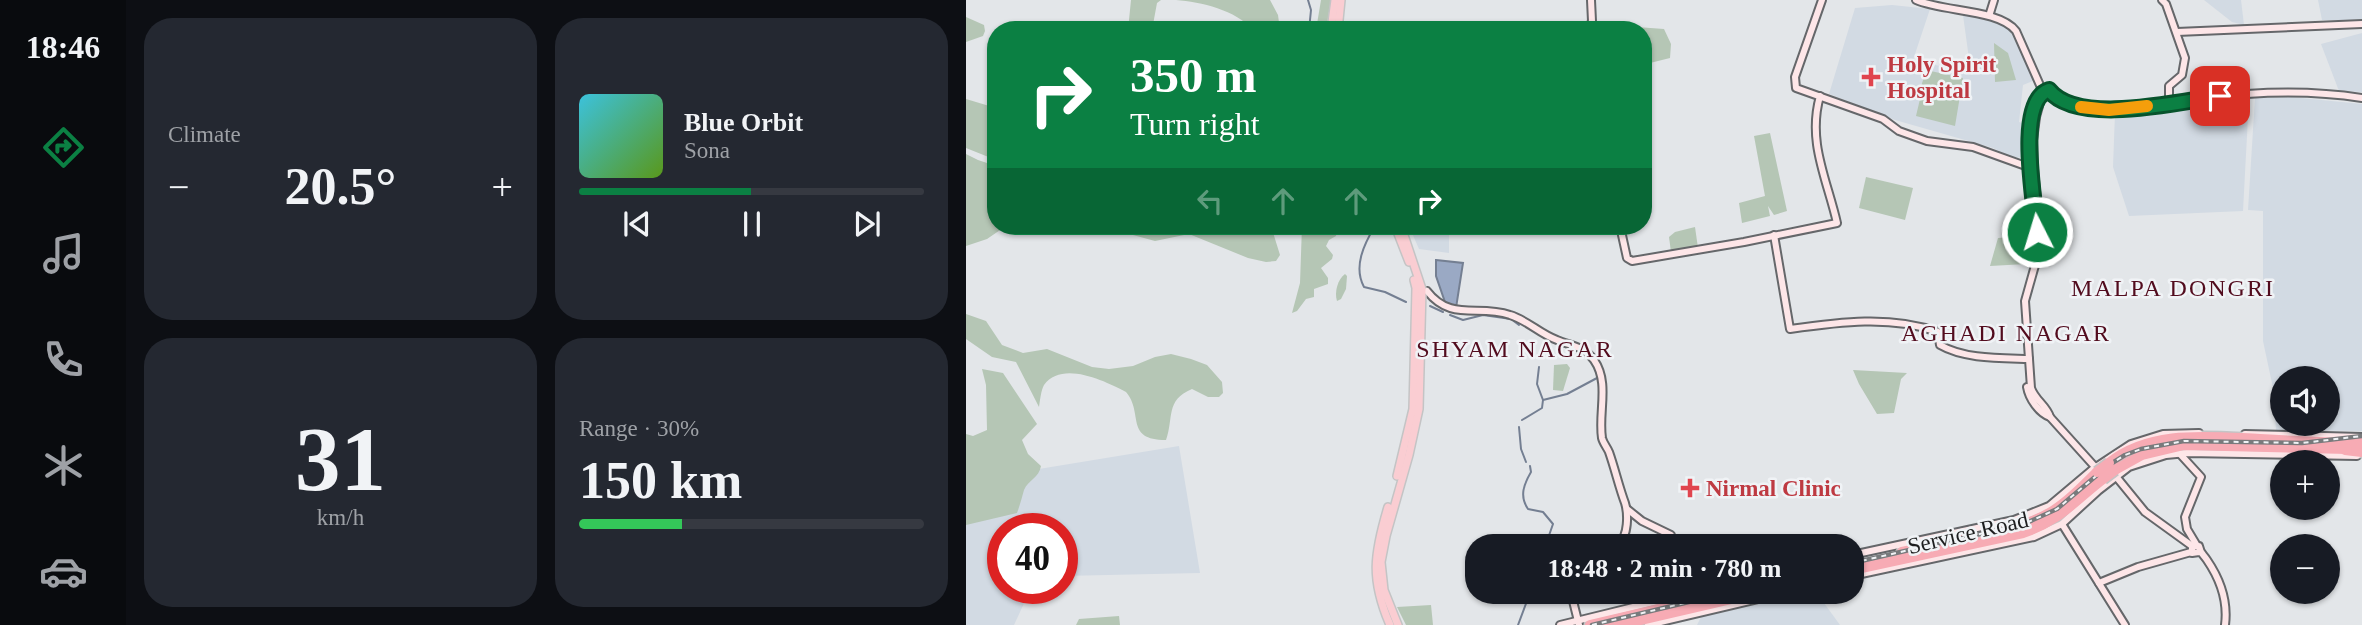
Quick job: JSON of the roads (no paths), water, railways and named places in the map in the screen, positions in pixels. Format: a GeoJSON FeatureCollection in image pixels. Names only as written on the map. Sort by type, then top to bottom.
{"type":"FeatureCollection","features":[{"type":"Feature","properties":{"kind":"highway"},"geometry":{"type":"LineString","coordinates":[[2321,436],[2362,452]]}},
{"type":"Feature","properties":{"kind":"highway"},"geometry":{"type":"LineString","coordinates":[[1864,561],[2012,524],[2049,510],[2068,500],[2098,475],[2142,455],[2184,445],[2344,446],[2362,440]]}},
{"type":"Feature","properties":{"kind":"highway"},"geometry":{"type":"LineString","coordinates":[[1864,567],[2040,527],[2057,519],[2098,475]]}},
{"type":"Feature","properties":{"kind":"highway"},"geometry":{"type":"LineString","coordinates":[[1590,625],[1652,604]]}},
{"type":"Feature","properties":{"kind":"highway"},"geometry":{"type":"LineString","coordinates":[[1619,625],[1714,604]]}},
{"type":"Feature","properties":{"kind":"main road"},"geometry":{"type":"LineString","coordinates":[[1332,21],[1335,0]]}},
{"type":"Feature","properties":{"kind":"main road"},"geometry":{"type":"LineString","coordinates":[[1339,21],[1341,0]]}},
{"type":"Feature","properties":{"kind":"main road"},"geometry":{"type":"LineString","coordinates":[[1390,625],[1380,599],[1376,554],[1410,429],[1422,289],[1399,235]]}},
{"type":"Feature","properties":{"kind":"main road"},"geometry":{"type":"LineString","coordinates":[[1398,625],[1384,590],[1381,562],[1419,409],[1422,289],[1404,235]]}},
{"type":"Feature","properties":{"kind":"street"},"geometry":{"type":"LineString","coordinates":[[1591,0],[1592,21]]}},
{"type":"Feature","properties":{"kind":"street"},"geometry":{"type":"LineString","coordinates":[[1822,0],[1795,83],[1796,88],[1884,119],[1899,131],[1927,141],[1973,147],[2032,169]]}},
{"type":"Feature","properties":{"kind":"street"},"geometry":{"type":"LineString","coordinates":[[1916,0],[1930,6],[1997,18],[2010,23],[2047,94],[2078,107],[2109,110],[2231,94],[2314,92],[2362,98]]}},
{"type":"Feature","properties":{"kind":"street"},"geometry":{"type":"LineString","coordinates":[[1990,13],[1993,0]]}},
{"type":"Feature","properties":{"kind":"street"},"geometry":{"type":"LineString","coordinates":[[2162,0],[2177,32],[2185,58],[2182,75],[2169,86],[2169,103]]}},
{"type":"Feature","properties":{"kind":"street"},"geometry":{"type":"LineString","coordinates":[[1928,4],[1990,13],[2009,19],[2018,28],[2047,94],[2036,117],[2032,169],[2041,244],[2025,301],[2027,359],[2033,394],[2089,460],[2098,475]]}},
{"type":"Feature","properties":{"kind":"street"},"geometry":{"type":"LineString","coordinates":[[2177,32],[2362,24]]}},
{"type":"Feature","properties":{"kind":"street"},"geometry":{"type":"LineString","coordinates":[[1622,235],[1627,258],[1632,261],[1837,223],[1821,169],[1814,129],[1814,114],[1820,96]]}},
{"type":"Feature","properties":{"kind":"street"},"geometry":{"type":"LineString","coordinates":[[1774,235],[1790,329],[1840,321],[1887,322],[1937,332],[1940,345],[1944,347],[1978,355],[2027,359]]}},
{"type":"Feature","properties":{"kind":"street"},"geometry":{"type":"LineString","coordinates":[[1422,289],[1448,309],[1494,310],[1510,315],[1556,340],[1579,347],[1594,360],[1603,385],[1602,440],[1608,450],[1627,509],[1625,534]]}},
{"type":"Feature","properties":{"kind":"street"},"geometry":{"type":"LineString","coordinates":[[2111,468],[2131,444],[2147,438],[2180,432],[2270,435]]}},
{"type":"Feature","properties":{"kind":"street"},"geometry":{"type":"LineString","coordinates":[[2321,436],[2362,440]]}},
{"type":"Feature","properties":{"kind":"street"},"geometry":{"type":"LineString","coordinates":[[2111,468],[2129,467],[2179,453],[2362,452]]}},
{"type":"Feature","properties":{"kind":"street"},"geometry":{"type":"LineString","coordinates":[[2179,453],[2201,477],[2185,517],[2194,549]]}},
{"type":"Feature","properties":{"kind":"street"},"geometry":{"type":"LineString","coordinates":[[2111,468],[2146,512],[2208,561],[2223,594],[2227,611],[2225,625]]}},
{"type":"Feature","properties":{"kind":"street","name":"Service Road"},"geometry":{"type":"LineString","coordinates":[[1864,573],[2022,540],[2050,531],[2062,524],[2098,475]]}},
{"type":"Feature","properties":{"kind":"street"},"geometry":{"type":"LineString","coordinates":[[1627,509],[1642,521],[1669,534]]}},
{"type":"Feature","properties":{"kind":"street"},"geometry":{"type":"LineString","coordinates":[[2062,524],[2126,625]]}},
{"type":"Feature","properties":{"kind":"street"},"geometry":{"type":"LineString","coordinates":[[1864,554],[1960,536]]}},
{"type":"Feature","properties":{"kind":"street"},"geometry":{"type":"LineString","coordinates":[[2099,583],[2138,566],[2194,549]]}},
{"type":"Feature","properties":{"kind":"street"},"geometry":{"type":"LineString","coordinates":[[1574,604],[1577,623]]}},
{"type":"Feature","properties":{"kind":"street"},"geometry":{"type":"LineString","coordinates":[[1560,625],[1648,604]]}},
{"type":"Feature","properties":{"kind":"street"},"geometry":{"type":"LineString","coordinates":[[1648,625],[1723,604]]}},
{"type":"Feature","properties":{"kind":"water"},"geometry":{"type":"Polygon","coordinates":[[[1436,260],[1463,263],[1456,308],[1445,302],[1436,276],[1436,260]]]}},
{"type":"Feature","properties":{"kind":"waterway"},"geometry":{"type":"LineString","coordinates":[[1308,0],[1310,21]]}},
{"type":"Feature","properties":{"kind":"waterway"},"geometry":{"type":"LineString","coordinates":[[1370,235],[1360,264],[1364,287],[1385,292],[1406,302]]}},
{"type":"Feature","properties":{"kind":"waterway"},"geometry":{"type":"LineString","coordinates":[[1430,306],[1443,312]]}},
{"type":"Feature","properties":{"kind":"waterway"},"geometry":{"type":"LineString","coordinates":[[1450,315],[1463,320],[1483,315],[1511,319],[1519,325]]}},
{"type":"Feature","properties":{"kind":"waterway"},"geometry":{"type":"LineString","coordinates":[[1522,420],[1542,408],[1543,400],[1537,384],[1539,367]]}},
{"type":"Feature","properties":{"kind":"waterway"},"geometry":{"type":"LineString","coordinates":[[1543,400],[1567,394],[1597,378]]}},
{"type":"Feature","properties":{"kind":"waterway"},"geometry":{"type":"LineString","coordinates":[[1519,427],[1521,449],[1526,462]]}},
{"type":"Feature","properties":{"kind":"waterway"},"geometry":{"type":"LineString","coordinates":[[1530,466],[1524,499],[1528,509],[1543,512],[1553,524],[1550,534]]}},
{"type":"Feature","properties":{"kind":"waterway"},"geometry":{"type":"LineString","coordinates":[[1518,625],[1526,604]]}},
{"type":"Feature","properties":{"kind":"railway"},"geometry":{"type":"LineString","coordinates":[[1864,560],[2024,524],[2057,509],[2109,465],[2141,449],[2184,441],[2302,443],[2362,436]]}},
{"type":"Feature","properties":{"kind":"railway"},"geometry":{"type":"LineString","coordinates":[[1592,625],[1680,604]]}},
{"type":"Feature","properties":{"kind":"place","name":"Holy Spirit Hospital"},"geometry":{"type":"Point","coordinates":[1871,77]}},
{"type":"Feature","properties":{"kind":"place","name":"Nirmal Clinic"},"geometry":{"type":"Point","coordinates":[1690,488]}},
{"type":"Feature","properties":{"kind":"district","name":"MALPA DONGRI"},"geometry":{"type":"Point","coordinates":[2173,288]}},
{"type":"Feature","properties":{"kind":"district","name":"AGHADI NAGAR"},"geometry":{"type":"Point","coordinates":[2006,333]}},
{"type":"Feature","properties":{"kind":"district","name":"SHYAM NAGAR"},"geometry":{"type":"Point","coordinates":[1515,349]}}]}
